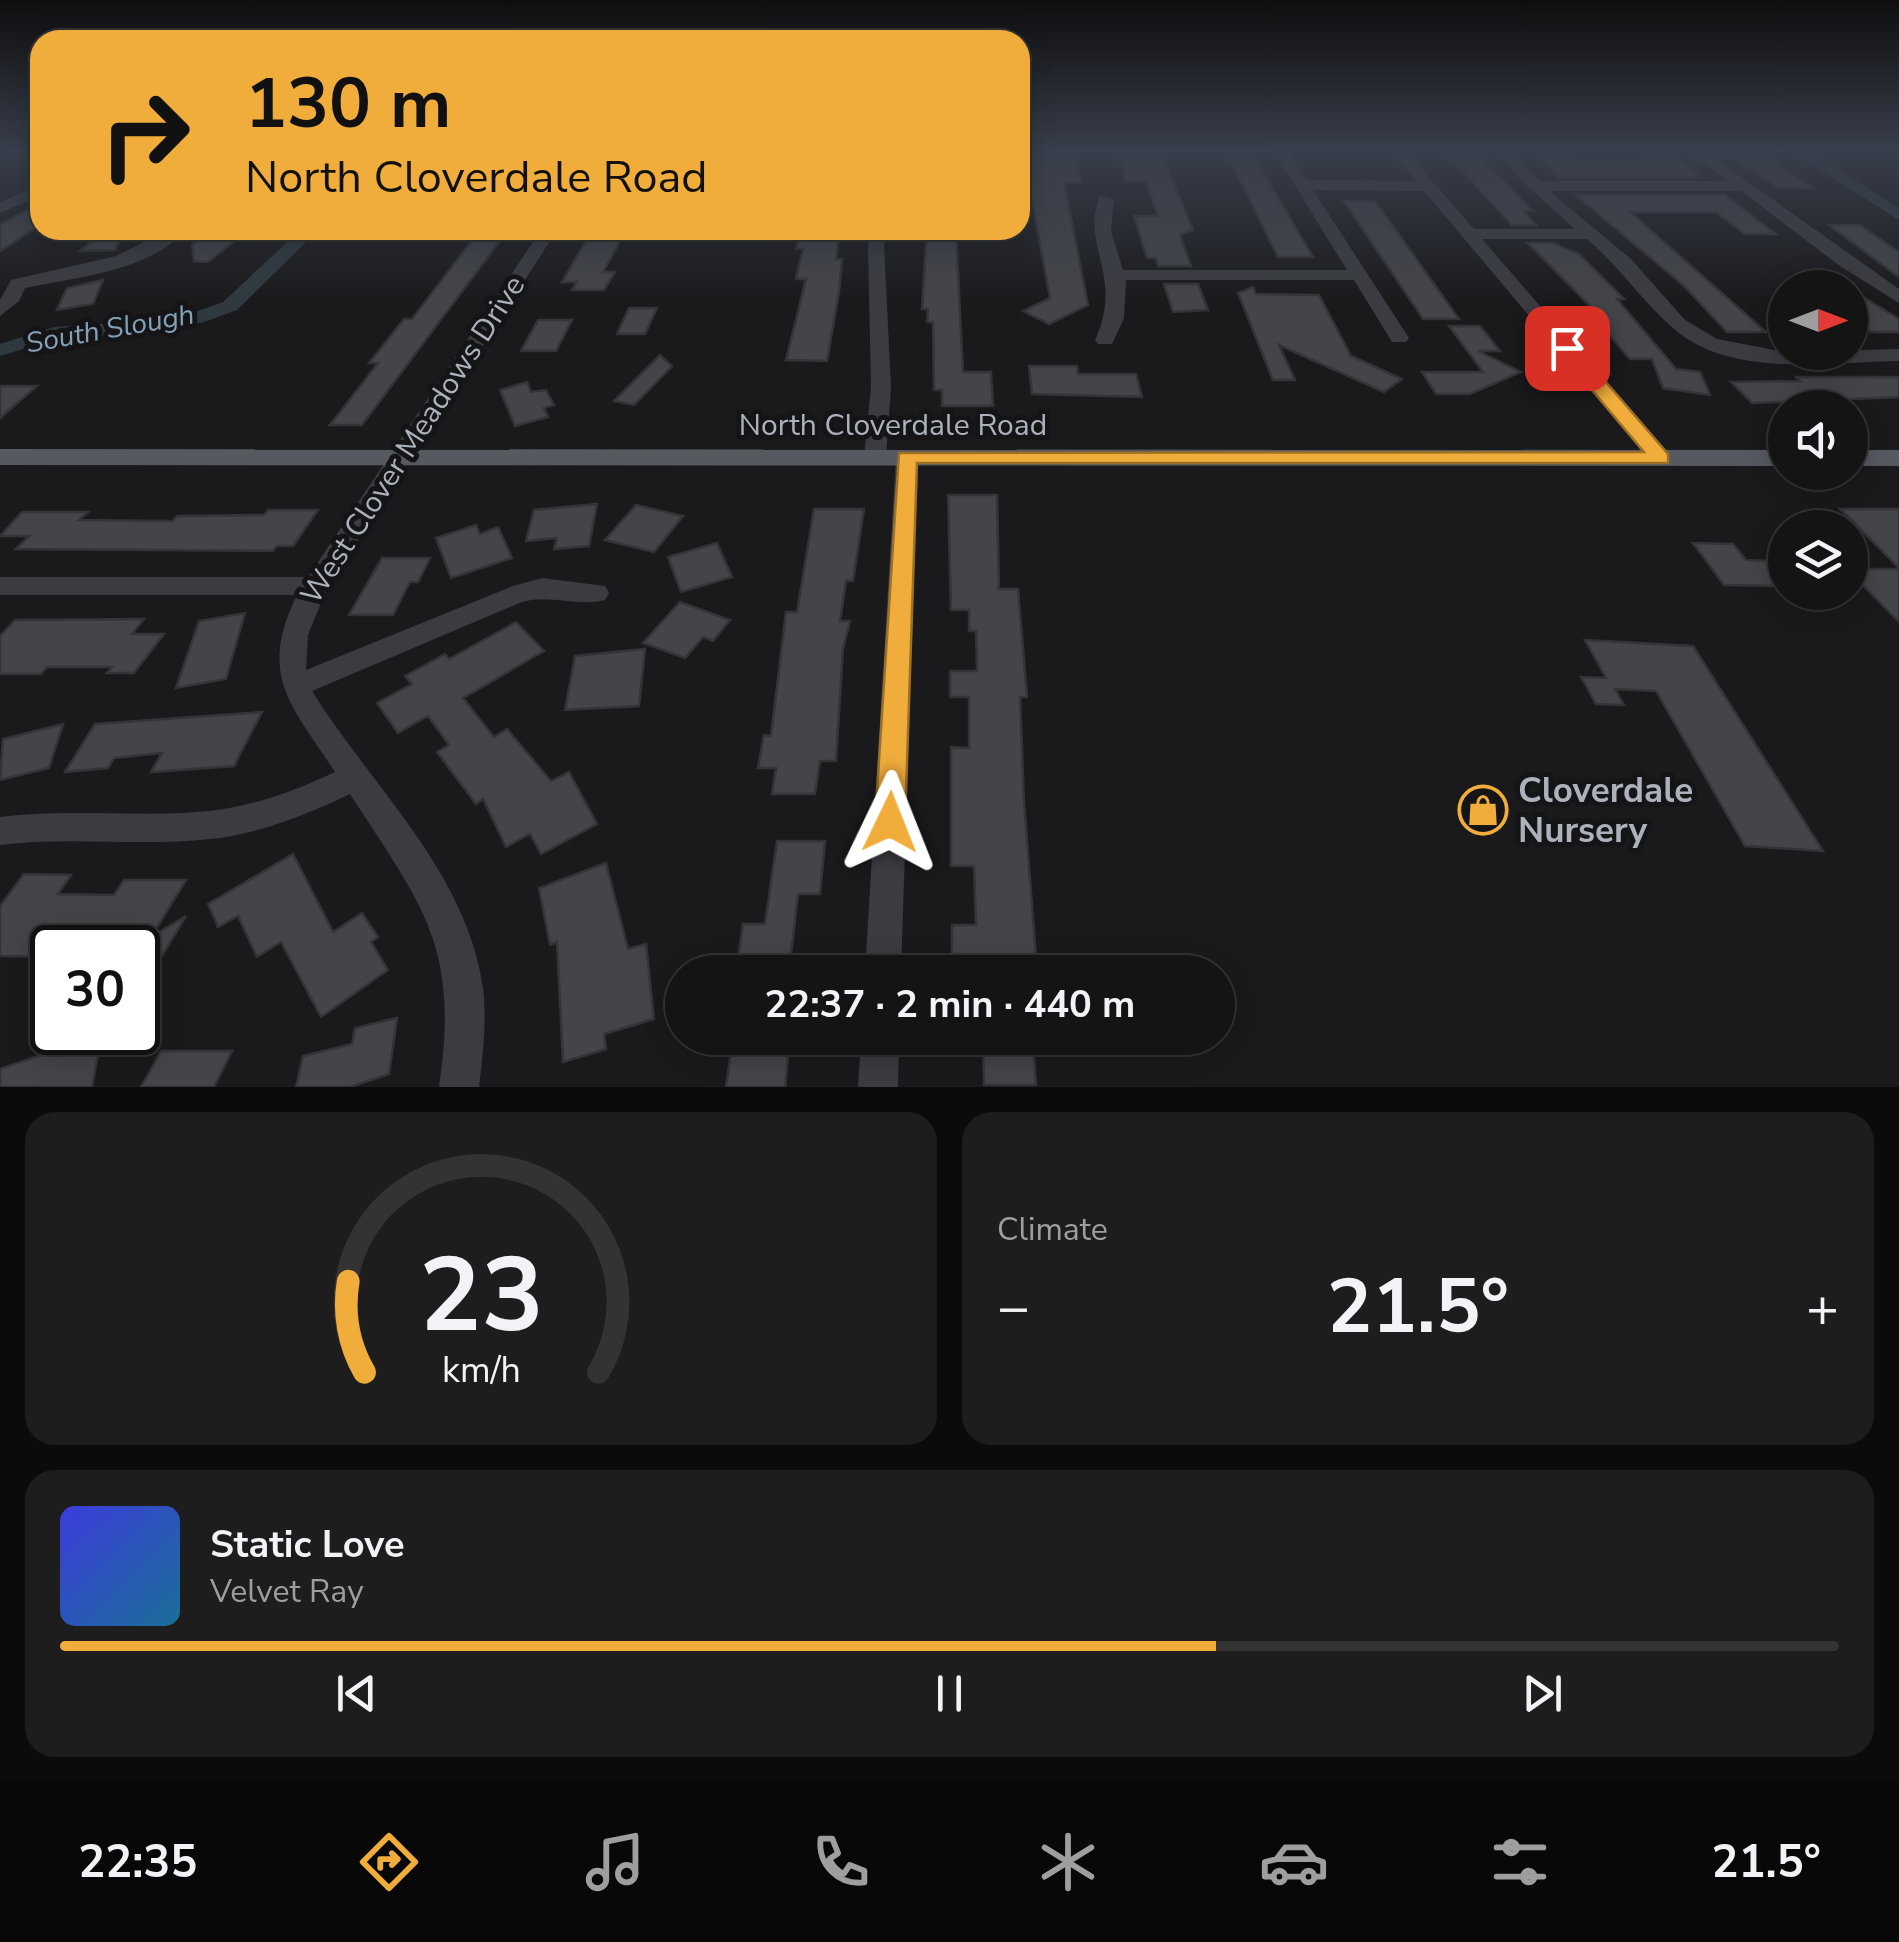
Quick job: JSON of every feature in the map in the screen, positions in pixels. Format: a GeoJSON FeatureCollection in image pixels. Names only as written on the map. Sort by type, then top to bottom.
{"type":"FeatureCollection","features":[{"type":"Feature","properties":{"kind":"main road","name":"North Cloverdale Road"},"geometry":{"type":"LineString","coordinates":[[0,457],[1768,458]]}},
{"type":"Feature","properties":{"kind":"main road"},"geometry":{"type":"LineString","coordinates":[[1868,458],[1899,458]]}},
{"type":"Feature","properties":{"kind":"street"},"geometry":{"type":"LineString","coordinates":[[1105,201],[1100,216],[1117,274],[1119,317],[1105,340]]}},
{"type":"Feature","properties":{"kind":"street"},"geometry":{"type":"LineString","coordinates":[[1312,201],[1399,338]]}},
{"type":"Feature","properties":{"kind":"street"},"geometry":{"type":"LineString","coordinates":[[1441,201],[1660,458]]}},
{"type":"Feature","properties":{"kind":"street"},"geometry":{"type":"LineString","coordinates":[[1552,201],[1618,256],[1686,330],[1719,346],[1760,354],[1899,355]]}},
{"type":"Feature","properties":{"kind":"street"},"geometry":{"type":"LineString","coordinates":[[1764,201],[1831,254],[1899,297]]}},
{"type":"Feature","properties":{"kind":"street"},"geometry":{"type":"LineString","coordinates":[[1469,234],[1589,234]]}},
{"type":"Feature","properties":{"kind":"street"},"geometry":{"type":"LineString","coordinates":[[0,310],[13,297],[10,278],[115,262],[165,240]]}},
{"type":"Feature","properties":{"kind":"street","name":"West Clover Meadows Drive"},"geometry":{"type":"LineString","coordinates":[[296,686],[293,638],[315,586],[542,240]]}},
{"type":"Feature","properties":{"kind":"street"},"geometry":{"type":"LineString","coordinates":[[874,457],[881,387],[878,240]]}},
{"type":"Feature","properties":{"kind":"street"},"geometry":{"type":"LineString","coordinates":[[1117,274],[1359,275]]}},
{"type":"Feature","properties":{"kind":"street"},"geometry":{"type":"LineString","coordinates":[[884,955],[906,457]]}},
{"type":"Feature","properties":{"kind":"street"},"geometry":{"type":"LineString","coordinates":[[0,586],[315,586]]}},
{"type":"Feature","properties":{"kind":"street"},"geometry":{"type":"LineString","coordinates":[[459,1087],[468,1015],[463,961],[436,894],[296,686],[513,595],[542,587],[596,594]]}},
{"type":"Feature","properties":{"kind":"street"},"geometry":{"type":"LineString","coordinates":[[0,831],[37,825],[206,825],[250,819],[296,806],[355,778]]}},
{"type":"Feature","properties":{"kind":"street"},"geometry":{"type":"LineString","coordinates":[[878,1087],[879,1055]]}},
{"type":"Feature","properties":{"kind":"building"},"geometry":{"type":"Polygon","coordinates":[[[1032,201],[1068,201],[1088,305],[1049,324],[1023,311],[1050,298],[1032,201]]]}},
{"type":"Feature","properties":{"kind":"building"},"geometry":{"type":"Polygon","coordinates":[[[1153,201],[1181,201],[1193,230],[1180,235],[1191,266],[1158,266],[1156,258],[1147,258],[1134,216],[1158,216],[1153,201]]]}},
{"type":"Feature","properties":{"kind":"building"},"geometry":{"type":"Polygon","coordinates":[[[1250,201],[1280,201],[1313,257],[1278,257],[1250,201]]]}},
{"type":"Feature","properties":{"kind":"building"},"geometry":{"type":"Polygon","coordinates":[[[1344,201],[1375,201],[1459,319],[1423,319],[1344,201]]]}},
{"type":"Feature","properties":{"kind":"building"},"geometry":{"type":"Polygon","coordinates":[[[1490,201],[1523,201],[1533,211],[1523,211],[1536,225],[1512,225],[1490,201]]]}},
{"type":"Feature","properties":{"kind":"building"},"geometry":{"type":"Polygon","coordinates":[[[1583,201],[1732,201],[1776,234],[1745,234],[1716,212],[1630,212],[1766,332],[1727,332],[1683,285],[1583,201]]]}},
{"type":"Feature","properties":{"kind":"building"},"geometry":{"type":"Polygon","coordinates":[[[30,209],[30,232],[0,251],[0,225],[30,209]]]}},
{"type":"Feature","properties":{"kind":"building"},"geometry":{"type":"Polygon","coordinates":[[[1829,225],[1860,225],[1899,252],[1899,277],[1829,225]]]}},
{"type":"Feature","properties":{"kind":"building"},"geometry":{"type":"Polygon","coordinates":[[[94,240],[120,240],[115,250],[80,251],[94,240]]]}},
{"type":"Feature","properties":{"kind":"building"},"geometry":{"type":"Polygon","coordinates":[[[198,240],[236,240],[208,262],[194,261],[192,244],[198,240]]]}},
{"type":"Feature","properties":{"kind":"building"},"geometry":{"type":"Polygon","coordinates":[[[472,240],[501,240],[362,425],[330,425],[378,363],[369,363],[404,319],[412,319],[472,240]]]}},
{"type":"Feature","properties":{"kind":"building"},"geometry":{"type":"Polygon","coordinates":[[[586,240],[621,240],[603,272],[615,272],[604,290],[572,290],[577,282],[562,282],[586,240]]]}},
{"type":"Feature","properties":{"kind":"building"},"geometry":{"type":"Polygon","coordinates":[[[798,240],[839,240],[836,259],[842,259],[839,292],[827,361],[786,360],[806,279],[796,279],[803,249],[796,249],[798,240]]]}},
{"type":"Feature","properties":{"kind":"building"},"geometry":{"type":"Polygon","coordinates":[[[926,240],[956,240],[963,372],[991,372],[993,406],[942,406],[942,390],[934,390],[933,322],[927,322],[928,309],[922,309],[926,240]]]}},
{"type":"Feature","properties":{"kind":"building"},"geometry":{"type":"Polygon","coordinates":[[[1528,243],[1553,243],[1579,254],[1624,299],[1617,299],[1676,369],[1700,372],[1710,395],[1663,388],[1652,359],[1630,359],[1589,312],[1596,312],[1528,243]]]}},
{"type":"Feature","properties":{"kind":"building"},"geometry":{"type":"Polygon","coordinates":[[[103,280],[93,304],[57,310],[67,288],[103,280]]]}},
{"type":"Feature","properties":{"kind":"building"},"geometry":{"type":"Polygon","coordinates":[[[1164,284],[1198,284],[1208,310],[1173,312],[1164,284]]]}},
{"type":"Feature","properties":{"kind":"building"},"geometry":{"type":"Polygon","coordinates":[[[1253,287],[1256,294],[1319,295],[1351,356],[1402,379],[1384,392],[1279,345],[1295,380],[1273,380],[1238,293],[1253,287]]]}},
{"type":"Feature","properties":{"kind":"building"},"geometry":{"type":"Polygon","coordinates":[[[1868,300],[1899,319],[1899,332],[1871,332],[1868,300]]]}},
{"type":"Feature","properties":{"kind":"building"},"geometry":{"type":"Polygon","coordinates":[[[629,308],[657,308],[645,334],[617,334],[629,308]]]}},
{"type":"Feature","properties":{"kind":"building"},"geometry":{"type":"Polygon","coordinates":[[[538,320],[572,320],[556,351],[521,351],[538,320]]]}},
{"type":"Feature","properties":{"kind":"building"},"geometry":{"type":"Polygon","coordinates":[[[1449,326],[1480,326],[1500,351],[1478,351],[1521,372],[1470,394],[1436,394],[1422,372],[1483,372],[1449,326]]]}},
{"type":"Feature","properties":{"kind":"building"},"geometry":{"type":"Polygon","coordinates":[[[660,355],[672,366],[634,405],[614,401],[660,355]]]}},
{"type":"Feature","properties":{"kind":"building"},"geometry":{"type":"Polygon","coordinates":[[[1029,366],[1077,366],[1078,374],[1136,374],[1142,397],[1032,394],[1029,366]]]}},
{"type":"Feature","properties":{"kind":"building"},"geometry":{"type":"Polygon","coordinates":[[[1796,377],[1899,377],[1899,397],[1868,398],[1868,390],[1768,390],[1768,402],[1752,403],[1731,382],[1800,381],[1796,377]]]}},
{"type":"Feature","properties":{"kind":"building"},"geometry":{"type":"Polygon","coordinates":[[[527,382],[531,392],[546,390],[554,405],[544,408],[548,417],[515,426],[500,390],[527,382]]]}},
{"type":"Feature","properties":{"kind":"building"},"geometry":{"type":"Polygon","coordinates":[[[0,386],[37,386],[0,418],[0,386]]]}},
{"type":"Feature","properties":{"kind":"building"},"geometry":{"type":"Polygon","coordinates":[[[948,495],[997,495],[999,589],[1018,589],[1027,697],[1020,697],[1024,801],[1036,955],[952,955],[952,925],[976,925],[974,866],[951,866],[951,747],[969,748],[969,697],[950,697],[950,671],[977,671],[976,631],[969,631],[969,610],[951,610],[948,495]]]}},
{"type":"Feature","properties":{"kind":"building"},"geometry":{"type":"Polygon","coordinates":[[[597,504],[589,546],[554,549],[557,538],[526,541],[534,510],[597,504]]]}},
{"type":"Feature","properties":{"kind":"building"},"geometry":{"type":"Polygon","coordinates":[[[636,505],[683,516],[654,552],[605,540],[636,505]]]}},
{"type":"Feature","properties":{"kind":"building"},"geometry":{"type":"Polygon","coordinates":[[[814,509],[864,509],[853,581],[846,581],[840,621],[850,621],[843,649],[836,761],[820,761],[815,794],[772,794],[776,768],[758,768],[764,735],[771,736],[786,612],[797,612],[814,509]]]}},
{"type":"Feature","properties":{"kind":"building"},"geometry":{"type":"Polygon","coordinates":[[[1899,509],[1899,568],[1868,537],[1868,510],[1841,510],[1899,509]]]}},
{"type":"Feature","properties":{"kind":"building"},"geometry":{"type":"Polygon","coordinates":[[[268,510],[318,510],[293,546],[277,546],[273,551],[16,549],[29,536],[0,536],[22,512],[88,512],[79,520],[173,521],[177,516],[264,515],[268,510]]]}},
{"type":"Feature","properties":{"kind":"building"},"geometry":{"type":"Polygon","coordinates":[[[476,525],[480,534],[498,527],[512,558],[451,578],[436,538],[476,525]]]}},
{"type":"Feature","properties":{"kind":"building"},"geometry":{"type":"Polygon","coordinates":[[[717,543],[732,577],[681,592],[668,557],[717,543]]]}},
{"type":"Feature","properties":{"kind":"building"},"geometry":{"type":"Polygon","coordinates":[[[1693,543],[1733,544],[1746,560],[1768,561],[1768,586],[1724,585],[1693,543]]]}},
{"type":"Feature","properties":{"kind":"building"},"geometry":{"type":"Polygon","coordinates":[[[382,558],[430,558],[418,582],[410,582],[393,615],[349,615],[382,558]]]}},
{"type":"Feature","properties":{"kind":"building"},"geometry":{"type":"Polygon","coordinates":[[[1868,569],[1899,569],[1899,622],[1868,590],[1868,569]]]}},
{"type":"Feature","properties":{"kind":"building"},"geometry":{"type":"Polygon","coordinates":[[[680,602],[730,620],[713,641],[703,637],[685,658],[643,643],[680,602]]]}},
{"type":"Feature","properties":{"kind":"building"},"geometry":{"type":"Polygon","coordinates":[[[245,613],[226,679],[176,688],[199,621],[245,613]]]}},
{"type":"Feature","properties":{"kind":"building"},"geometry":{"type":"Polygon","coordinates":[[[144,619],[132,634],[164,634],[134,673],[107,673],[112,667],[47,667],[41,674],[0,674],[0,636],[15,620],[144,619]]]}},
{"type":"Feature","properties":{"kind":"building"},"geometry":{"type":"Polygon","coordinates":[[[516,622],[544,651],[463,698],[494,737],[507,729],[551,781],[569,772],[597,824],[541,854],[530,834],[506,847],[483,799],[476,804],[437,752],[449,745],[428,716],[398,733],[377,703],[412,684],[405,676],[445,654],[449,659],[516,622]]]}},
{"type":"Feature","properties":{"kind":"building"},"geometry":{"type":"Polygon","coordinates":[[[1585,640],[1693,646],[1823,851],[1745,846],[1656,691],[1615,689],[1624,705],[1596,704],[1581,677],[1606,678],[1585,640]]]}},
{"type":"Feature","properties":{"kind":"building"},"geometry":{"type":"Polygon","coordinates":[[[645,649],[639,706],[565,710],[575,656],[645,649]]]}},
{"type":"Feature","properties":{"kind":"building"},"geometry":{"type":"Polygon","coordinates":[[[262,712],[234,766],[151,772],[162,753],[114,758],[108,768],[65,772],[95,724],[262,712]]]}},
{"type":"Feature","properties":{"kind":"building"},"geometry":{"type":"Polygon","coordinates":[[[63,724],[49,768],[0,780],[3,739],[63,724]]]}},
{"type":"Feature","properties":{"kind":"building"},"geometry":{"type":"Polygon","coordinates":[[[777,841],[825,841],[820,894],[798,894],[791,955],[738,955],[743,924],[765,924],[777,841]]]}},
{"type":"Feature","properties":{"kind":"building"},"geometry":{"type":"Polygon","coordinates":[[[293,854],[333,932],[362,913],[378,937],[371,942],[388,970],[321,1017],[281,942],[257,957],[238,916],[218,927],[208,904],[293,854]]]}},
{"type":"Feature","properties":{"kind":"building"},"geometry":{"type":"Polygon","coordinates":[[[606,863],[628,949],[646,944],[654,1019],[604,1034],[606,1049],[563,1062],[557,942],[550,945],[539,888],[606,863]]]}},
{"type":"Feature","properties":{"kind":"building"},"geometry":{"type":"Polygon","coordinates":[[[24,874],[71,875],[58,894],[114,895],[124,880],[186,880],[158,925],[30,925],[30,957],[0,956],[0,906],[24,874]]]}},
{"type":"Feature","properties":{"kind":"building"},"geometry":{"type":"Polygon","coordinates":[[[186,916],[160,959],[160,932],[186,916]]]}},
{"type":"Feature","properties":{"kind":"building"},"geometry":{"type":"Polygon","coordinates":[[[397,1018],[389,1074],[350,1087],[296,1087],[303,1056],[352,1044],[355,1028],[397,1018]]]}},
{"type":"Feature","properties":{"kind":"building"},"geometry":{"type":"Polygon","coordinates":[[[232,1051],[214,1087],[141,1087],[160,1053],[232,1051]]]}},
{"type":"Feature","properties":{"kind":"building"},"geometry":{"type":"Polygon","coordinates":[[[41,1055],[98,1055],[92,1087],[0,1087],[0,1069],[41,1055]]]}},
{"type":"Feature","properties":{"kind":"building"},"geometry":{"type":"Polygon","coordinates":[[[731,1055],[788,1055],[785,1087],[726,1087],[731,1055]]]}},
{"type":"Feature","properties":{"kind":"building"},"geometry":{"type":"Polygon","coordinates":[[[983,1055],[1034,1055],[1036,1085],[984,1085],[983,1055]]]}},
{"type":"Feature","properties":{"kind":"waterway"},"geometry":{"type":"LineString","coordinates":[[1876,201],[1899,215]]}},
{"type":"Feature","properties":{"kind":"waterway","name":"South Slough"},"geometry":{"type":"LineString","coordinates":[[0,350],[54,333],[146,327],[197,318],[230,306],[299,240]]}},
{"type":"Feature","properties":{"kind":"place","name":"Cloverdale Nursery"},"geometry":{"type":"Point","coordinates":[1483,810]}},
{"type":"Feature","properties":{"kind":"route"},"geometry":{"type":"LineString","coordinates":[[890,822],[906,457],[1660,458],[1567,348]]}}]}
